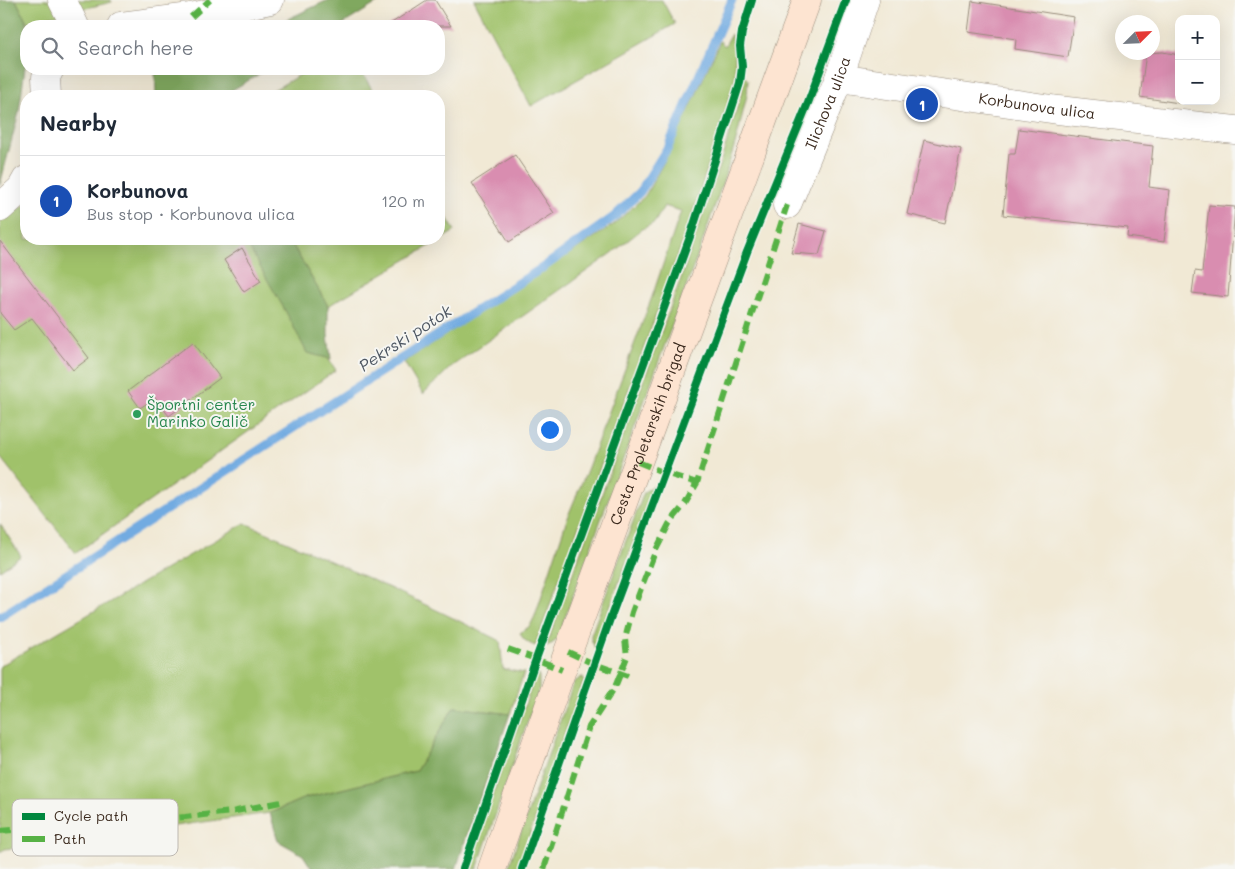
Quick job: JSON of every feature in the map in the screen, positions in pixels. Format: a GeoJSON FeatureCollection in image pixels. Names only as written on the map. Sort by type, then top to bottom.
{"type":"FeatureCollection","features":[{"type":"Feature","properties":{"kind":"main road","name":"Cesta Proletarskih brigad"},"geometry":{"type":"LineString","coordinates":[[492,869],[568,652],[807,0]]}},
{"type":"Feature","properties":{"kind":"street"},"geometry":{"type":"LineString","coordinates":[[62,0],[72,20]]}},
{"type":"Feature","properties":{"kind":"street"},"geometry":{"type":"LineString","coordinates":[[168,20],[191,17],[270,0]]}},
{"type":"Feature","properties":{"kind":"street","name":"Ilichova ulica"},"geometry":{"type":"LineString","coordinates":[[787,205],[839,78],[865,0]]}},
{"type":"Feature","properties":{"kind":"street"},"geometry":{"type":"LineString","coordinates":[[46,90],[47,75]]}},
{"type":"Feature","properties":{"kind":"street","name":"Korbunova ulica"},"geometry":{"type":"LineString","coordinates":[[839,78],[1058,110],[1235,130]]}},
{"type":"Feature","properties":{"kind":"street"},"geometry":{"type":"LineString","coordinates":[[0,208],[20,190]]}},
{"type":"Feature","properties":{"kind":"green space"},"geometry":{"type":"Polygon","coordinates":[[[0,0],[16,0],[26,20],[20,20],[20,75],[24,75],[22,90],[20,90],[19,112],[0,185],[0,0]]]}},
{"type":"Feature","properties":{"kind":"green space"},"geometry":{"type":"Polygon","coordinates":[[[16,0],[111,0],[112,2],[36,20],[26,20],[16,0]]]}},
{"type":"Feature","properties":{"kind":"green space"},"geometry":{"type":"Polygon","coordinates":[[[328,0],[382,0],[350,20],[286,20],[328,0]]]}},
{"type":"Feature","properties":{"kind":"green space"},"geometry":{"type":"Polygon","coordinates":[[[474,0],[662,0],[675,24],[531,106],[474,0]]]}},
{"type":"Feature","properties":{"kind":"green space"},"geometry":{"type":"Polygon","coordinates":[[[731,34],[735,56],[735,79],[721,126],[690,222],[535,646],[526,641],[520,633],[530,626],[535,616],[568,516],[652,297],[681,211],[664,206],[655,222],[641,230],[611,254],[452,366],[423,394],[404,362],[613,225],[645,196],[666,158],[720,41],[725,46],[731,34]]]}},
{"type":"Feature","properties":{"kind":"green space"},"geometry":{"type":"Polygon","coordinates":[[[155,75],[258,75],[232,90],[156,90],[155,75]]]}},
{"type":"Feature","properties":{"kind":"green space"},"geometry":{"type":"Polygon","coordinates":[[[300,75],[364,75],[372,90],[273,90],[300,75]]]}},
{"type":"Feature","properties":{"kind":"green space"},"geometry":{"type":"Polygon","coordinates":[[[745,77],[748,80],[747,95],[737,137],[701,246],[558,637],[553,643],[546,646],[680,281],[723,154],[745,77]]]}},
{"type":"Feature","properties":{"kind":"green space","name":"Športni center Marinko Galič"},"geometry":{"type":"Polygon","coordinates":[[[20,208],[20,245],[247,245],[336,370],[76,553],[0,457],[0,222],[20,208]]]}},
{"type":"Feature","properties":{"kind":"green space"},"geometry":{"type":"Polygon","coordinates":[[[445,214],[455,231],[445,237],[445,214]]]}},
{"type":"Feature","properties":{"kind":"green space"},"geometry":{"type":"Polygon","coordinates":[[[247,245],[292,245],[328,306],[328,335],[331,359],[307,353],[247,245]]]}},
{"type":"Feature","properties":{"kind":"green space"},"geometry":{"type":"Polygon","coordinates":[[[292,245],[431,245],[328,306],[292,245]]]}},
{"type":"Feature","properties":{"kind":"green space"},"geometry":{"type":"Polygon","coordinates":[[[653,486],[595,648],[591,635],[644,492],[653,486]]]}},
{"type":"Feature","properties":{"kind":"green space"},"geometry":{"type":"Polygon","coordinates":[[[245,523],[405,595],[500,641],[503,669],[524,673],[510,714],[454,707],[416,771],[305,798],[270,813],[178,825],[178,799],[12,799],[12,848],[0,852],[0,666],[245,523]]]}},
{"type":"Feature","properties":{"kind":"green space"},"geometry":{"type":"Polygon","coordinates":[[[0,524],[21,556],[0,570],[0,524]]]}},
{"type":"Feature","properties":{"kind":"green space"},"geometry":{"type":"Polygon","coordinates":[[[536,674],[538,674],[539,678],[539,690],[477,869],[468,869],[488,807],[536,674]]]}},
{"type":"Feature","properties":{"kind":"green space"},"geometry":{"type":"Polygon","coordinates":[[[582,677],[584,681],[518,869],[508,869],[572,687],[574,682],[582,677]]]}},
{"type":"Feature","properties":{"kind":"green space"},"geometry":{"type":"Polygon","coordinates":[[[454,707],[510,714],[456,869],[312,869],[303,855],[278,841],[270,813],[305,798],[416,771],[454,707]]]}},
{"type":"Feature","properties":{"kind":"building"},"geometry":{"type":"Polygon","coordinates":[[[427,0],[435,0],[451,26],[445,26],[445,20],[396,20],[427,0]]]}},
{"type":"Feature","properties":{"kind":"building"},"geometry":{"type":"Polygon","coordinates":[[[972,1],[1074,17],[1068,57],[1015,49],[1016,39],[968,32],[972,1]]]}},
{"type":"Feature","properties":{"kind":"building"},"geometry":{"type":"Polygon","coordinates":[[[1160,52],[1175,54],[1175,102],[1140,97],[1145,60],[1160,60],[1160,52]]]}},
{"type":"Feature","properties":{"kind":"building"},"geometry":{"type":"Polygon","coordinates":[[[1019,129],[1153,146],[1149,187],[1170,190],[1164,242],[1127,237],[1128,228],[1003,215],[1009,154],[1015,154],[1019,129]]]}},
{"type":"Feature","properties":{"kind":"building"},"geometry":{"type":"Polygon","coordinates":[[[924,140],[961,149],[945,223],[907,214],[924,140]]]}},
{"type":"Feature","properties":{"kind":"building"},"geometry":{"type":"Polygon","coordinates":[[[515,155],[554,213],[509,242],[472,183],[515,155]]]}},
{"type":"Feature","properties":{"kind":"building"},"geometry":{"type":"Polygon","coordinates":[[[1209,205],[1235,207],[1228,297],[1192,293],[1195,271],[1202,272],[1209,205]]]}},
{"type":"Feature","properties":{"kind":"building"},"geometry":{"type":"Polygon","coordinates":[[[799,224],[826,231],[819,255],[791,253],[799,224]]]}},
{"type":"Feature","properties":{"kind":"building"},"geometry":{"type":"Polygon","coordinates":[[[0,241],[89,358],[73,370],[32,318],[14,330],[0,313],[0,241]]]}},
{"type":"Feature","properties":{"kind":"building"},"geometry":{"type":"Polygon","coordinates":[[[242,248],[261,281],[244,292],[224,260],[242,248]]]}},
{"type":"Feature","properties":{"kind":"building"},"geometry":{"type":"Polygon","coordinates":[[[193,342],[220,378],[169,416],[155,398],[140,408],[128,391],[193,342]]]}},
{"type":"Feature","properties":{"kind":"waterway","name":"Pekrski potok"},"geometry":{"type":"LineString","coordinates":[[0,617],[545,266],[614,217],[640,192],[668,147],[732,0]]}},
{"type":"Feature","properties":{"kind":"marked path"},"geometry":{"type":"LineString","coordinates":[[191,17],[210,0]]}},
{"type":"Feature","properties":{"kind":"marked path"},"geometry":{"type":"LineString","coordinates":[[544,869],[589,727],[615,687],[627,657],[625,639],[632,612],[655,552],[669,524],[685,504],[697,483],[787,205]]}},
{"type":"Feature","properties":{"kind":"marked path"},"geometry":{"type":"LineString","coordinates":[[638,462],[697,483]]}},
{"type":"Feature","properties":{"kind":"marked path"},"geometry":{"type":"LineString","coordinates":[[508,649],[562,670]]}},
{"type":"Feature","properties":{"kind":"marked path"},"geometry":{"type":"LineString","coordinates":[[568,652],[628,676]]}},
{"type":"Feature","properties":{"kind":"marked path"},"geometry":{"type":"LineString","coordinates":[[178,818],[231,812],[281,802]]}},
{"type":"Feature","properties":{"kind":"marked path"},"geometry":{"type":"LineString","coordinates":[[0,831],[12,830]]}},
{"type":"Feature","properties":{"kind":"cycle path"},"geometry":{"type":"LineString","coordinates":[[463,869],[536,659],[691,234],[740,83],[742,32],[752,0]]}},
{"type":"Feature","properties":{"kind":"cycle path"},"geometry":{"type":"LineString","coordinates":[[522,869],[610,619],[747,252],[808,103],[846,0]]}},
{"type":"Feature","properties":{"kind":"place","name":"Korbunova"},"geometry":{"type":"Point","coordinates":[922,104]}},
{"type":"Feature","properties":{"kind":"place","name":"Športni center Marinko Galič"},"geometry":{"type":"Point","coordinates":[137,414]}}]}
